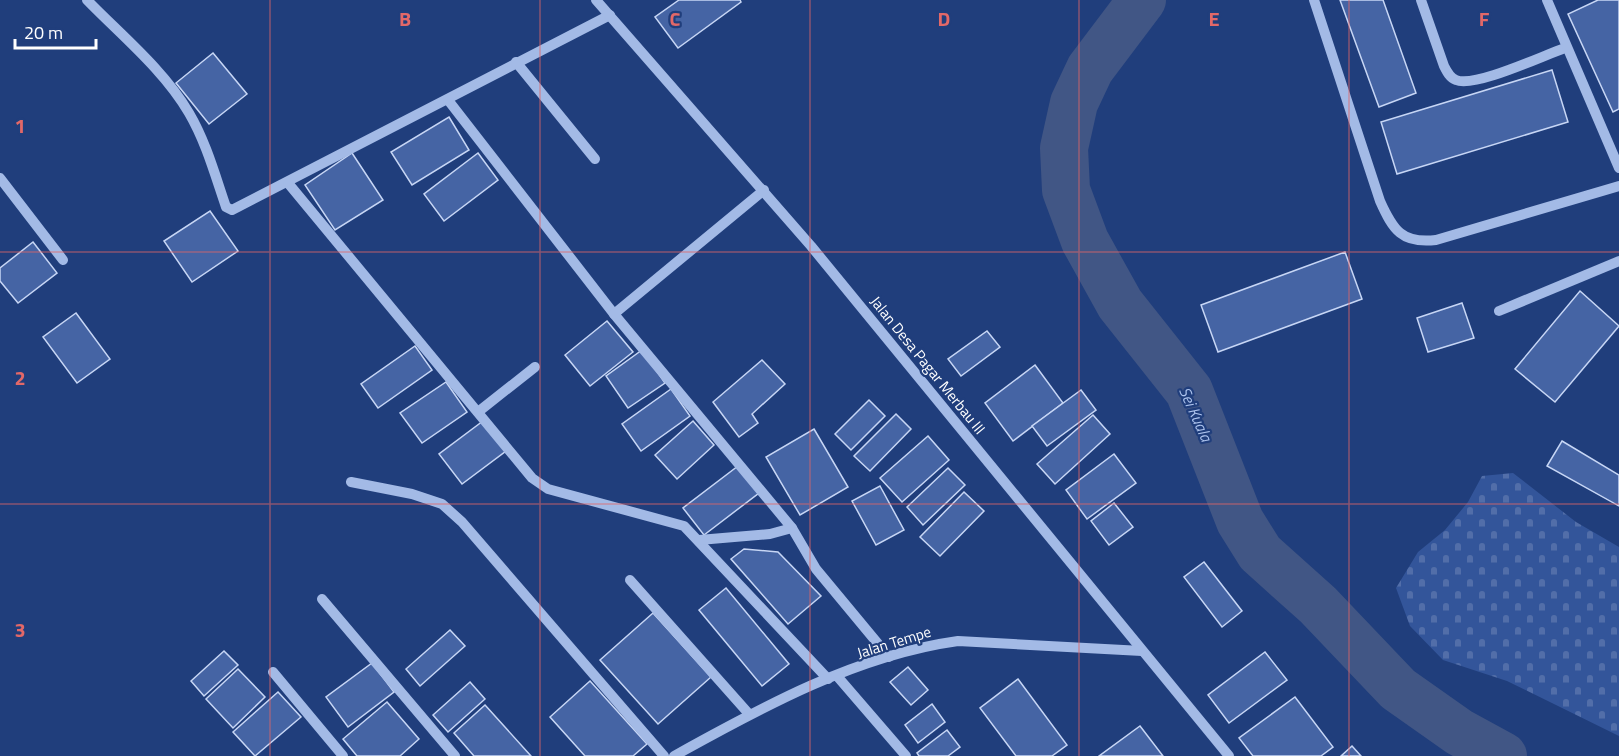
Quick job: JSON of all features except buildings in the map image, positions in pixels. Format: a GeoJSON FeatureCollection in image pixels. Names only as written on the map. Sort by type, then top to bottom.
{"type":"FeatureCollection","features":[{"type":"Feature","properties":{"kind":"street"},"geometry":{"type":"LineString","coordinates":[[87,0],[168,85],[188,112],[208,154],[226,207],[236,209],[610,15]]}},
{"type":"Feature","properties":{"kind":"street","name":"Jalan Desa Pagar Merbau III"},"geometry":{"type":"LineString","coordinates":[[596,0],[764,190],[1229,756]]}},
{"type":"Feature","properties":{"kind":"street"},"geometry":{"type":"LineString","coordinates":[[1314,0],[1380,201],[1395,228],[1406,238],[1419,242],[1436,240],[1619,186]]}},
{"type":"Feature","properties":{"kind":"street"},"geometry":{"type":"LineString","coordinates":[[1420,0],[1444,66],[1449,76],[1457,81],[1476,80],[1565,48]]}},
{"type":"Feature","properties":{"kind":"street"},"geometry":{"type":"LineString","coordinates":[[1547,0],[1565,48],[1619,168]]}},
{"type":"Feature","properties":{"kind":"street"},"geometry":{"type":"LineString","coordinates":[[516,62],[595,159]]}},
{"type":"Feature","properties":{"kind":"street"},"geometry":{"type":"LineString","coordinates":[[448,100],[614,314],[792,528],[816,569],[889,657]]}},
{"type":"Feature","properties":{"kind":"street"},"geometry":{"type":"LineString","coordinates":[[0,178],[63,260]]}},
{"type":"Feature","properties":{"kind":"street"},"geometry":{"type":"LineString","coordinates":[[288,183],[532,478],[548,489],[684,526],[833,677],[906,756]]}},
{"type":"Feature","properties":{"kind":"street"},"geometry":{"type":"LineString","coordinates":[[614,314],[764,190]]}},
{"type":"Feature","properties":{"kind":"street"},"geometry":{"type":"LineString","coordinates":[[1499,311],[1619,261]]}},
{"type":"Feature","properties":{"kind":"street"},"geometry":{"type":"LineString","coordinates":[[478,412],[536,367]]}},
{"type":"Feature","properties":{"kind":"street"},"geometry":{"type":"LineString","coordinates":[[351,482],[412,494],[441,504],[462,522],[664,756]]}},
{"type":"Feature","properties":{"kind":"street"},"geometry":{"type":"LineString","coordinates":[[700,540],[770,534],[792,528]]}},
{"type":"Feature","properties":{"kind":"street"},"geometry":{"type":"LineString","coordinates":[[630,580],[749,714]]}},
{"type":"Feature","properties":{"kind":"street"},"geometry":{"type":"LineString","coordinates":[[322,599],[455,756]]}},
{"type":"Feature","properties":{"kind":"street","name":"Jalan Tempe"},"geometry":{"type":"LineString","coordinates":[[674,756],[749,714],[833,677],[931,645],[958,641],[1142,651]]}},
{"type":"Feature","properties":{"kind":"street"},"geometry":{"type":"LineString","coordinates":[[273,672],[343,756]]}},
{"type":"Feature","properties":{"kind":"green space"},"geometry":{"type":"Polygon","coordinates":[[[1513,473],[1576,522],[1619,547],[1619,736],[1507,681],[1443,660],[1410,626],[1396,588],[1418,552],[1445,530],[1468,502],[1482,476],[1513,473]]]}},
{"type":"Feature","properties":{"kind":"waterway","name":"Sei Kuala"},"geometry":{"type":"LineString","coordinates":[[1142,0],[1090,69],[1074,103],[1064,148],[1066,190],[1085,241],[1120,304],[1189,391],[1240,521],[1260,553],[1318,605],[1398,689],[1459,732],[1503,756]]}}]}
